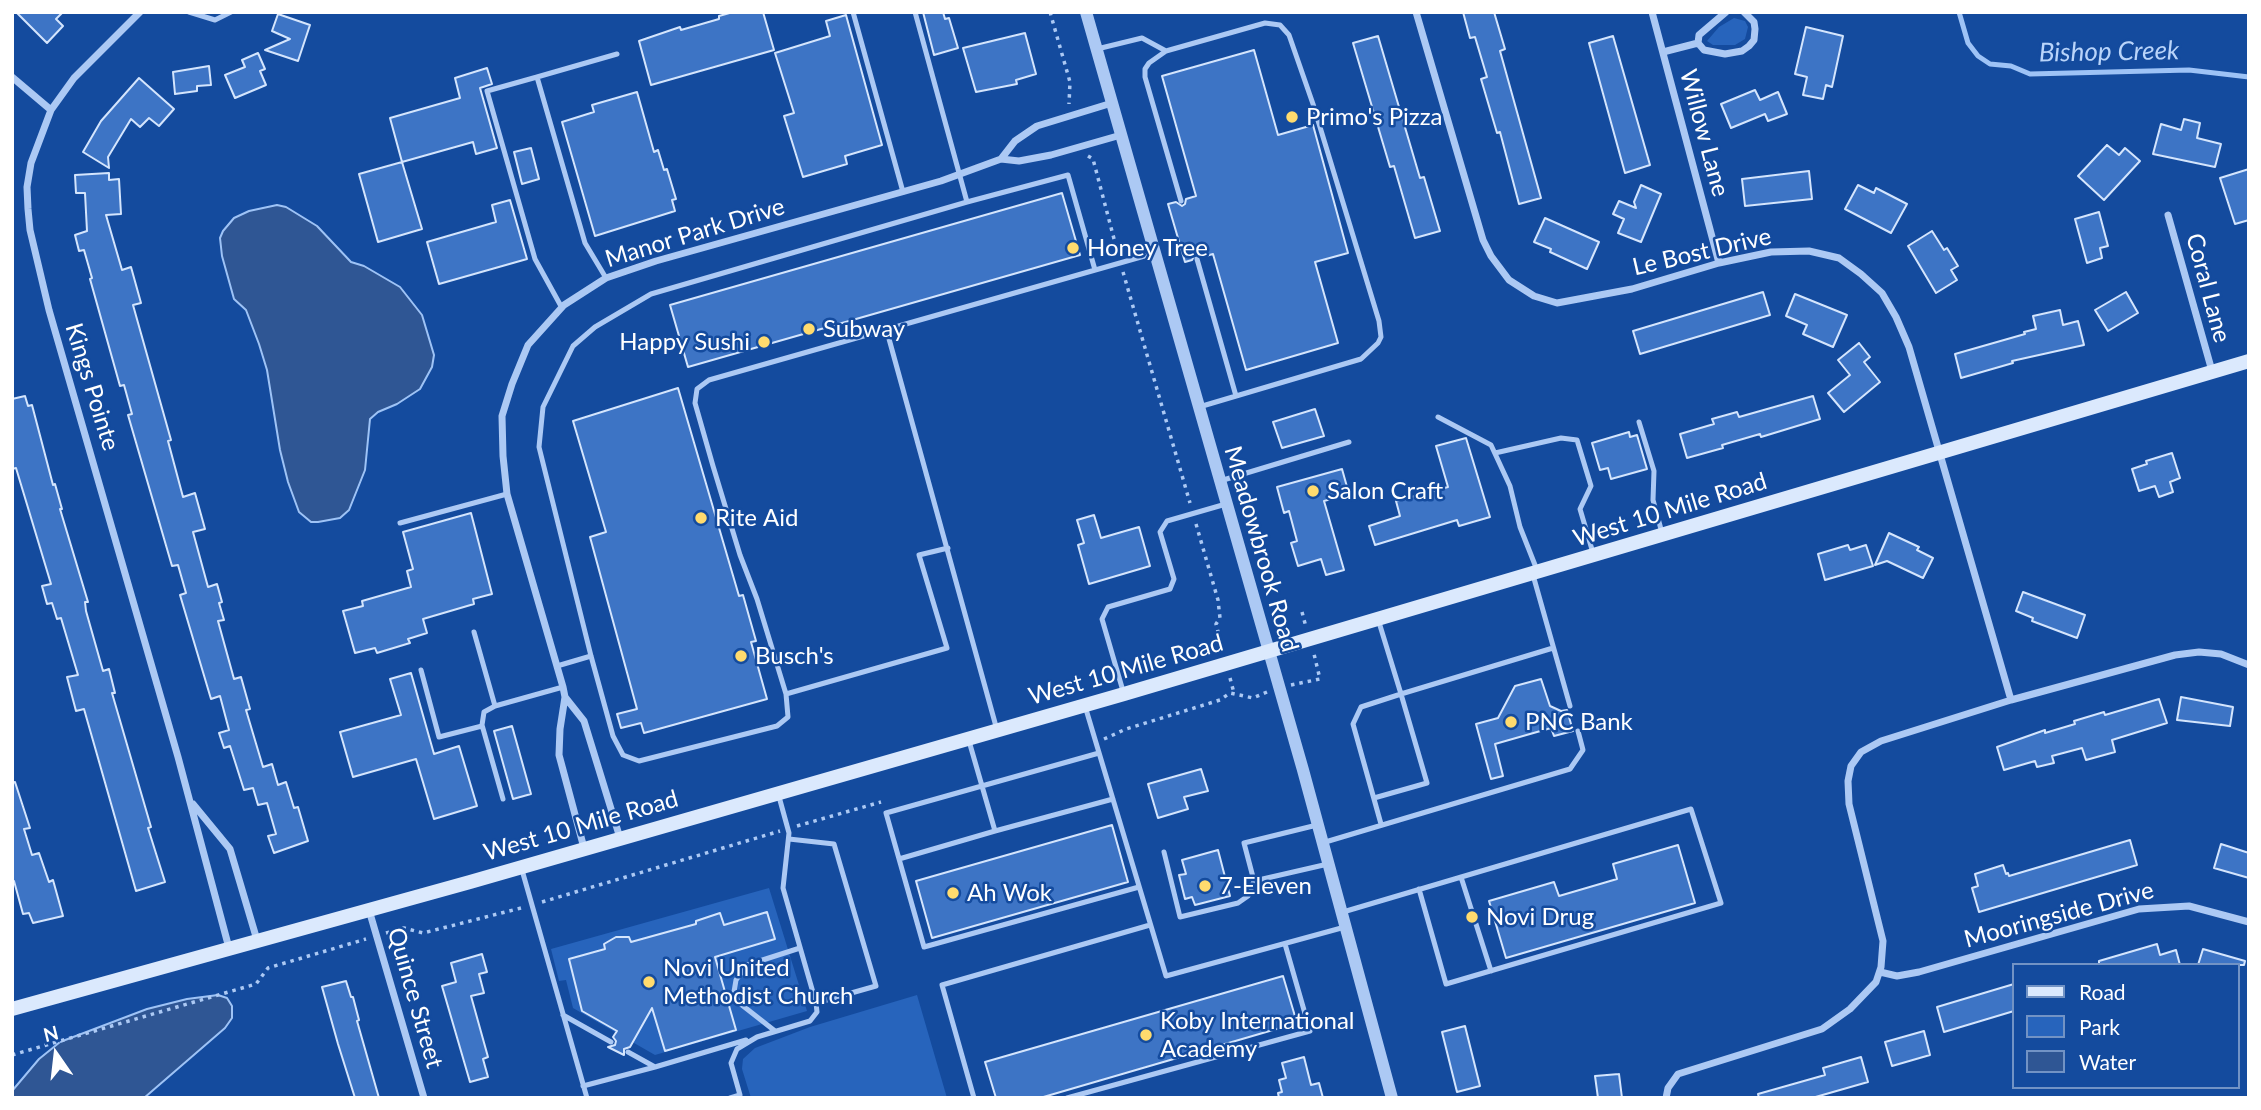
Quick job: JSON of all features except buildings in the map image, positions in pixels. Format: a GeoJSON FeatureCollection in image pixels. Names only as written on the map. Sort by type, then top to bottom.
{"type":"FeatureCollection","features":[{"type":"Feature","properties":{"kind":"main road","name":"West 10 Mile Road"},"geometry":{"type":"LineString","coordinates":[[12,1009],[1085,706],[2249,361]]}},
{"type":"Feature","properties":{"kind":"street","name":"Kings Pointe"},"geometry":{"type":"LineString","coordinates":[[140,12],[74,78],[51,110],[31,163],[27,187],[30,230],[49,310],[190,801],[229,948]]}},
{"type":"Feature","properties":{"kind":"street","name":"Meadowbrook Road"},"geometry":{"type":"LineString","coordinates":[[1086,12],[1279,688],[1392,1098]]}},
{"type":"Feature","properties":{"kind":"street","name":"Le Bost Drive"},"geometry":{"type":"LineString","coordinates":[[1416,12],[1483,240],[1509,280],[1534,296],[1557,303],[1632,289],[1719,263],[1771,252],[1809,251],[1839,258],[1882,293],[1909,347],[2011,700]]}},
{"type":"Feature","properties":{"kind":"street","name":"Willow Lane"},"geometry":{"type":"LineString","coordinates":[[1652,12],[1719,263]]}},
{"type":"Feature","properties":{"kind":"street"},"geometry":{"type":"LineString","coordinates":[[1726,12],[1699,35],[1698,43],[1703,50],[1726,54],[1742,51],[1749,46],[1754,40],[1754,22],[1744,12]]}},
{"type":"Feature","properties":{"kind":"street"},"geometry":{"type":"LineString","coordinates":[[1663,52],[1698,43]]}},
{"type":"Feature","properties":{"kind":"street"},"geometry":{"type":"LineString","coordinates":[[12,77],[51,110]]}},
{"type":"Feature","properties":{"kind":"street","name":"Manor Park Drive"},"geometry":{"type":"LineString","coordinates":[[1001,159],[1015,141],[1037,125],[1112,103]]}},
{"type":"Feature","properties":{"kind":"street","name":"Manor Park Drive"},"geometry":{"type":"LineString","coordinates":[[584,848],[559,755],[559,729],[565,697],[563,687],[507,494],[502,415],[528,345],[562,308],[606,278],[656,261],[902,192],[1001,159],[1019,161],[1051,155],[1121,135]]}},
{"type":"Feature","properties":{"kind":"street","name":"Coral Lane"},"geometry":{"type":"LineString","coordinates":[[2168,215],[2212,372]]}},
{"type":"Feature","properties":{"kind":"street"},"geometry":{"type":"LineString","coordinates":[[1665,1098],[1668,1088],[1678,1074],[1822,1029],[1850,1009],[1876,982],[1880,972],[1883,941],[1849,804],[1848,781],[1851,766],[1861,752],[1881,741],[2011,700],[2175,655],[2199,652],[2221,654],[2249,665]]}},
{"type":"Feature","properties":{"kind":"street","name":"Manor Park Drive"},"geometry":{"type":"LineString","coordinates":[[565,697],[584,721],[620,838]]}},
{"type":"Feature","properties":{"kind":"street","name":"Kings Pointe"},"geometry":{"type":"LineString","coordinates":[[190,801],[230,849],[257,940]]}},
{"type":"Feature","properties":{"kind":"street","name":"Mooringside Drive"},"geometry":{"type":"LineString","coordinates":[[1880,972],[1897,976],[1919,972],[2139,909],[2189,906],[2249,922]]}},
{"type":"Feature","properties":{"kind":"street","name":"Quince Street"},"geometry":{"type":"LineString","coordinates":[[369,909],[424,1098]]}},
{"type":"Feature","properties":{"kind":"lane"},"geometry":{"type":"LineString","coordinates":[[189,12],[215,20],[231,12]]}},
{"type":"Feature","properties":{"kind":"lane"},"geometry":{"type":"LineString","coordinates":[[853,12],[902,192]]}},
{"type":"Feature","properties":{"kind":"lane"},"geometry":{"type":"LineString","coordinates":[[915,12],[967,202]]}},
{"type":"Feature","properties":{"kind":"lane"},"geometry":{"type":"LineString","coordinates":[[1181,201],[1145,77],[1145,69],[1166,51],[1265,23],[1280,24],[1289,35],[1321,129],[1379,321],[1381,337],[1361,359],[1199,407]]}},
{"type":"Feature","properties":{"kind":"lane"},"geometry":{"type":"LineString","coordinates":[[1097,49],[1142,38],[1166,51]]}},
{"type":"Feature","properties":{"kind":"lane"},"geometry":{"type":"LineString","coordinates":[[562,308],[535,259],[487,91],[617,54]]}},
{"type":"Feature","properties":{"kind":"lane"},"geometry":{"type":"LineString","coordinates":[[537,77],[585,243],[606,278]]}},
{"type":"Feature","properties":{"kind":"lane"},"geometry":{"type":"LineString","coordinates":[[1095,270],[1068,175],[651,294],[595,327],[573,346],[543,407],[539,447],[591,656],[613,736],[623,755],[639,761],[777,726],[788,717],[786,694],[757,599],[740,555],[695,403],[697,388],[709,380],[1121,264],[1154,253]]}},
{"type":"Feature","properties":{"kind":"lane"},"geometry":{"type":"LineString","coordinates":[[1197,259],[1236,396]]}},
{"type":"Feature","properties":{"kind":"lane"},"geometry":{"type":"LineString","coordinates":[[886,328],[997,731]]}},
{"type":"Feature","properties":{"kind":"lane"},"geometry":{"type":"LineString","coordinates":[[1438,417],[1491,445],[1495,453],[1510,486],[1570,706]]}},
{"type":"Feature","properties":{"kind":"lane"},"geometry":{"type":"LineString","coordinates":[[1639,422],[1654,471],[1653,500],[1663,536]]}},
{"type":"Feature","properties":{"kind":"lane"},"geometry":{"type":"LineString","coordinates":[[1495,453],[1561,438],[1577,440],[1591,486],[1580,509],[1594,556]]}},
{"type":"Feature","properties":{"kind":"lane"},"geometry":{"type":"LineString","coordinates":[[1220,481],[1349,442]]}},
{"type":"Feature","properties":{"kind":"lane"},"geometry":{"type":"LineString","coordinates":[[400,523],[507,494]]}},
{"type":"Feature","properties":{"kind":"lane"},"geometry":{"type":"LineString","coordinates":[[1124,694],[1102,619],[1108,607],[1170,589],[1174,579],[1160,532],[1167,521],[1226,504]]}},
{"type":"Feature","properties":{"kind":"lane"},"geometry":{"type":"LineString","coordinates":[[786,694],[947,649],[919,555],[948,548]]}},
{"type":"Feature","properties":{"kind":"lane"},"geometry":{"type":"LineString","coordinates":[[1374,799],[1427,783],[1378,620]]}},
{"type":"Feature","properties":{"kind":"lane"},"geometry":{"type":"LineString","coordinates":[[474,632],[495,706]]}},
{"type":"Feature","properties":{"kind":"lane"},"geometry":{"type":"LineString","coordinates":[[1381,824],[1353,724],[1361,707],[1553,648]]}},
{"type":"Feature","properties":{"kind":"lane"},"geometry":{"type":"LineString","coordinates":[[557,666],[591,656]]}},
{"type":"Feature","properties":{"kind":"lane"},"geometry":{"type":"LineString","coordinates":[[421,670],[439,737],[482,726]]}},
{"type":"Feature","properties":{"kind":"lane"},"geometry":{"type":"LineString","coordinates":[[503,799],[482,726],[484,712],[495,706],[563,687]]}},
{"type":"Feature","properties":{"kind":"lane"},"geometry":{"type":"LineString","coordinates":[[1085,706],[1166,976],[1345,927]]}},
{"type":"Feature","properties":{"kind":"lane"},"geometry":{"type":"LineString","coordinates":[[1322,843],[1570,769],[1583,750],[1578,731]]}},
{"type":"Feature","properties":{"kind":"lane"},"geometry":{"type":"LineString","coordinates":[[968,738],[995,831]]}},
{"type":"Feature","properties":{"kind":"lane"},"geometry":{"type":"LineString","coordinates":[[1099,752],[886,813],[924,947],[1139,887]]}},
{"type":"Feature","properties":{"kind":"lane"},"geometry":{"type":"LineString","coordinates":[[583,1086],[810,1021],[817,1012],[783,888],[789,829],[778,793]]}},
{"type":"Feature","properties":{"kind":"lane"},"geometry":{"type":"LineString","coordinates":[[899,859],[1113,799]]}},
{"type":"Feature","properties":{"kind":"lane"},"geometry":{"type":"LineString","coordinates":[[1340,912],[1691,809],[1721,903],[1446,984],[1419,889]]}},
{"type":"Feature","properties":{"kind":"lane"},"geometry":{"type":"LineString","coordinates":[[1164,852],[1180,917],[1238,902],[1248,896],[1254,881],[1244,843],[1317,825]]}},
{"type":"Feature","properties":{"kind":"lane"},"geometry":{"type":"LineString","coordinates":[[789,839],[834,844],[876,986],[816,1003]]}},
{"type":"Feature","properties":{"kind":"lane"},"geometry":{"type":"LineString","coordinates":[[1254,881],[1328,864]]}},
{"type":"Feature","properties":{"kind":"lane"},"geometry":{"type":"LineString","coordinates":[[521,867],[587,1098]]}},
{"type":"Feature","properties":{"kind":"lane"},"geometry":{"type":"LineString","coordinates":[[1461,877],[1491,971]]}},
{"type":"Feature","properties":{"kind":"lane"},"geometry":{"type":"LineString","coordinates":[[974,1098],[942,985],[1150,925]]}},
{"type":"Feature","properties":{"kind":"lane"},"geometry":{"type":"LineString","coordinates":[[1067,1098],[1310,1031],[1285,944]]}},
{"type":"Feature","properties":{"kind":"lane"},"geometry":{"type":"LineString","coordinates":[[775,1031],[738,1002],[734,992],[736,980],[747,965],[800,948]]}},
{"type":"Feature","properties":{"kind":"lane"},"geometry":{"type":"LineString","coordinates":[[563,1015],[611,1042]]}},
{"type":"Feature","properties":{"kind":"lane"},"geometry":{"type":"LineString","coordinates":[[730,1098],[740,1095],[731,1063],[732,1057],[737,1049],[758,1037]]}},
{"type":"Feature","properties":{"kind":"lane"},"geometry":{"type":"LineString","coordinates":[[628,1052],[655,1067]]}},
{"type":"Feature","properties":{"kind":"path"},"geometry":{"type":"LineString","coordinates":[[1050,12],[1070,82],[1068,98],[1071,115]]}},
{"type":"Feature","properties":{"kind":"path"},"geometry":{"type":"LineString","coordinates":[[1083,156],[1093,159],[1193,514],[1217,600],[1220,618],[1216,624],[1234,693]]}},
{"type":"Feature","properties":{"kind":"path"},"geometry":{"type":"LineString","coordinates":[[1096,741],[1234,693],[1253,698],[1279,688],[1320,679],[1302,612]]}},
{"type":"Feature","properties":{"kind":"path"},"geometry":{"type":"LineString","coordinates":[[12,1055],[256,984],[268,968],[377,936],[404,929],[431,932],[886,801]]}},
{"type":"Feature","properties":{"kind":"green space"},"geometry":{"type":"Polygon","coordinates":[[[1734,18],[1745,21],[1748,27],[1745,39],[1735,45],[1713,45],[1707,41],[1719,27],[1734,18]]]}},
{"type":"Feature","properties":{"kind":"green space"},"geometry":{"type":"Polygon","coordinates":[[[769,888],[807,1011],[655,1055],[573,1008],[566,980],[559,981],[551,949],[769,888]]]}},
{"type":"Feature","properties":{"kind":"green space"},"geometry":{"type":"Polygon","coordinates":[[[917,995],[947,1098],[751,1098],[742,1069],[743,1059],[755,1048],[810,1027],[917,995]]]}},
{"type":"Feature","properties":{"kind":"water"},"geometry":{"type":"Polygon","coordinates":[[[277,205],[286,207],[317,226],[351,262],[364,266],[400,287],[422,315],[434,355],[432,367],[420,389],[370,419],[365,470],[349,510],[340,518],[318,522],[311,522],[299,512],[288,482],[267,370],[246,310],[234,299],[222,256],[220,238],[234,218],[249,211],[277,205]]]}},
{"type":"Feature","properties":{"kind":"water"},"geometry":{"type":"Polygon","coordinates":[[[218,995],[227,998],[232,1006],[232,1018],[225,1028],[144,1098],[12,1098],[12,1091],[39,1059],[60,1042],[147,1009],[218,995]]]}},
{"type":"Feature","properties":{"kind":"waterway","name":"Bishop Creek"},"geometry":{"type":"LineString","coordinates":[[1959,12],[1968,43],[1978,56],[1990,64],[2011,66],[2030,74],[2189,70],[2249,77]]}},
{"type":"Feature","properties":{"kind":"place","name":"Primo's Pizza"},"geometry":{"type":"Point","coordinates":[1292,117]}},
{"type":"Feature","properties":{"kind":"place","name":"Honey Tree"},"geometry":{"type":"Point","coordinates":[1073,248]}},
{"type":"Feature","properties":{"kind":"place","name":"Subway"},"geometry":{"type":"Point","coordinates":[809,329]}},
{"type":"Feature","properties":{"kind":"place","name":"Happy Sushi"},"geometry":{"type":"Point","coordinates":[764,342]}},
{"type":"Feature","properties":{"kind":"place","name":"Salon Craft"},"geometry":{"type":"Point","coordinates":[1313,491]}},
{"type":"Feature","properties":{"kind":"place","name":"Rite Aid"},"geometry":{"type":"Point","coordinates":[701,518]}},
{"type":"Feature","properties":{"kind":"place","name":"Busch's"},"geometry":{"type":"Point","coordinates":[741,656]}},
{"type":"Feature","properties":{"kind":"place","name":"PNC Bank"},"geometry":{"type":"Point","coordinates":[1511,722]}},
{"type":"Feature","properties":{"kind":"place","name":"7-Eleven"},"geometry":{"type":"Point","coordinates":[1205,886]}},
{"type":"Feature","properties":{"kind":"place","name":"Ah Wok"},"geometry":{"type":"Point","coordinates":[953,893]}},
{"type":"Feature","properties":{"kind":"place","name":"Novi Drug"},"geometry":{"type":"Point","coordinates":[1472,917]}},
{"type":"Feature","properties":{"kind":"place","name":"Novi United Methodist Church"},"geometry":{"type":"Point","coordinates":[649,982]}},
{"type":"Feature","properties":{"kind":"place","name":"Koby International Academy"},"geometry":{"type":"Point","coordinates":[1146,1035]}}]}
